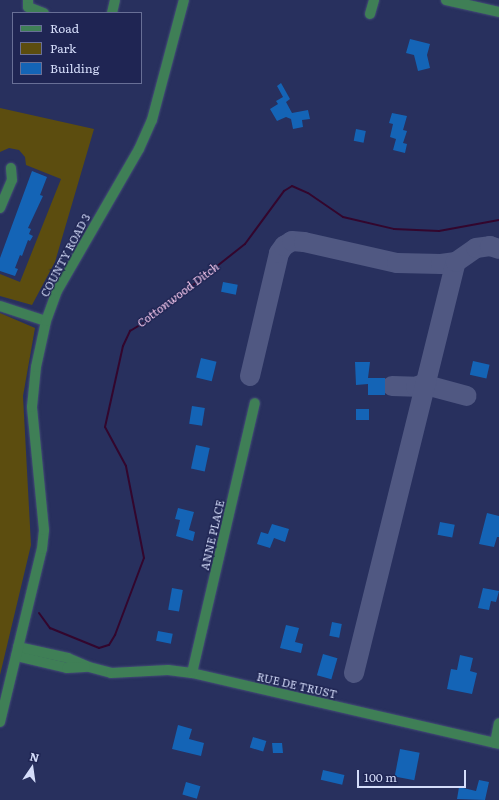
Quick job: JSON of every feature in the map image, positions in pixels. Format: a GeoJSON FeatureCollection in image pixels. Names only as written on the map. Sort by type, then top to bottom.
{"type":"FeatureCollection","features":[{"type":"Feature","properties":{"kind":"street"},"geometry":{"type":"LineString","coordinates":[[112,12],[116,0]]}},
{"type":"Feature","properties":{"kind":"street","name":"COUNTY ROAD 3"},"geometry":{"type":"LineString","coordinates":[[0,722],[17,651],[35,588],[44,530],[32,407],[36,367],[46,321],[57,291],[139,149],[152,120],[184,0]]}},
{"type":"Feature","properties":{"kind":"street"},"geometry":{"type":"LineString","coordinates":[[370,14],[374,0]]}},
{"type":"Feature","properties":{"kind":"street"},"geometry":{"type":"LineString","coordinates":[[446,0],[499,12]]}},
{"type":"Feature","properties":{"kind":"street"},"geometry":{"type":"LineString","coordinates":[[28,7],[41,12]]}},
{"type":"Feature","properties":{"kind":"street"},"geometry":{"type":"LineString","coordinates":[[0,208],[12,180],[10,168]]}},
{"type":"Feature","properties":{"kind":"street"},"geometry":{"type":"LineString","coordinates":[[0,306],[46,321]]}},
{"type":"Feature","properties":{"kind":"street","name":"ANNE PLACE"},"geometry":{"type":"LineString","coordinates":[[192,673],[255,403]]}},
{"type":"Feature","properties":{"kind":"street","name":"RUE DE TRUST"},"geometry":{"type":"LineString","coordinates":[[17,651],[68,658],[88,667],[111,673],[168,670],[192,673],[497,743]]}},
{"type":"Feature","properties":{"kind":"street"},"geometry":{"type":"LineString","coordinates":[[497,743],[499,723]]}},
{"type":"Feature","properties":{"kind":"green space"},"geometry":{"type":"Polygon","coordinates":[[[0,108],[94,129],[55,262],[32,305],[0,296],[0,274],[20,282],[61,179],[26,165],[25,157],[19,150],[9,148],[0,152],[0,108]]]}},
{"type":"Feature","properties":{"kind":"green space"},"geometry":{"type":"Polygon","coordinates":[[[0,313],[35,328],[23,396],[31,545],[0,675],[0,313]]]}},
{"type":"Feature","properties":{"kind":"building"},"geometry":{"type":"Polygon","coordinates":[[[410,39],[430,44],[427,55],[430,68],[418,71],[414,55],[406,53],[410,39]]]}},
{"type":"Feature","properties":{"kind":"building"},"geometry":{"type":"Polygon","coordinates":[[[281,83],[290,99],[286,102],[292,113],[308,110],[310,119],[302,120],[303,127],[293,129],[291,119],[286,117],[277,121],[270,109],[278,104],[276,101],[283,97],[277,86],[281,83]]]}},
{"type":"Feature","properties":{"kind":"building"},"geometry":{"type":"Polygon","coordinates":[[[392,113],[407,116],[403,130],[407,131],[403,143],[407,144],[405,153],[393,150],[396,139],[390,137],[393,124],[389,123],[392,113]]]}},
{"type":"Feature","properties":{"kind":"building"},"geometry":{"type":"Polygon","coordinates":[[[356,129],[366,131],[364,143],[354,141],[356,129]]]}},
{"type":"Feature","properties":{"kind":"building"},"geometry":{"type":"Polygon","coordinates":[[[32,171],[47,177],[40,195],[43,196],[28,228],[31,229],[29,234],[33,236],[30,241],[28,240],[22,256],[20,255],[15,268],[18,269],[15,276],[0,271],[0,258],[32,171]]]}},
{"type":"Feature","properties":{"kind":"building"},"geometry":{"type":"Polygon","coordinates":[[[223,282],[238,285],[236,295],[221,292],[223,282]]]}},
{"type":"Feature","properties":{"kind":"building"},"geometry":{"type":"Polygon","coordinates":[[[201,358],[217,362],[212,381],[196,377],[201,358]]]}},
{"type":"Feature","properties":{"kind":"building"},"geometry":{"type":"Polygon","coordinates":[[[473,361],[490,365],[486,378],[470,375],[473,361]]]}},
{"type":"Feature","properties":{"kind":"building"},"geometry":{"type":"Polygon","coordinates":[[[355,362],[370,362],[368,378],[385,378],[385,395],[368,395],[368,384],[356,385],[355,362]]]}},
{"type":"Feature","properties":{"kind":"building"},"geometry":{"type":"Polygon","coordinates":[[[192,406],[205,408],[202,426],[189,424],[192,406]]]}},
{"type":"Feature","properties":{"kind":"building"},"geometry":{"type":"Polygon","coordinates":[[[356,409],[369,409],[369,420],[356,420],[356,409]]]}},
{"type":"Feature","properties":{"kind":"building"},"geometry":{"type":"Polygon","coordinates":[[[196,445],[210,448],[205,471],[191,468],[196,445]]]}},
{"type":"Feature","properties":{"kind":"building"},"geometry":{"type":"Polygon","coordinates":[[[178,508],[194,512],[189,530],[195,532],[193,541],[176,536],[180,520],[175,519],[178,508]]]}},
{"type":"Feature","properties":{"kind":"building"},"geometry":{"type":"Polygon","coordinates":[[[487,513],[499,516],[499,537],[497,537],[494,547],[479,544],[487,513]]]}},
{"type":"Feature","properties":{"kind":"building"},"geometry":{"type":"Polygon","coordinates":[[[440,522],[455,525],[452,538],[438,535],[440,522]]]}},
{"type":"Feature","properties":{"kind":"building"},"geometry":{"type":"Polygon","coordinates":[[[272,524],[289,529],[285,542],[274,538],[270,548],[257,544],[261,532],[268,534],[272,524]]]}},
{"type":"Feature","properties":{"kind":"building"},"geometry":{"type":"Polygon","coordinates":[[[172,588],[183,590],[179,612],[168,610],[172,588]]]}},
{"type":"Feature","properties":{"kind":"building"},"geometry":{"type":"Polygon","coordinates":[[[483,588],[499,591],[496,602],[491,601],[489,610],[478,608],[483,588]]]}},
{"type":"Feature","properties":{"kind":"building"},"geometry":{"type":"Polygon","coordinates":[[[332,622],[342,624],[339,638],[329,636],[332,622]]]}},
{"type":"Feature","properties":{"kind":"building"},"geometry":{"type":"Polygon","coordinates":[[[286,625],[299,628],[295,642],[303,644],[301,653],[280,648],[286,625]]]}},
{"type":"Feature","properties":{"kind":"building"},"geometry":{"type":"Polygon","coordinates":[[[158,631],[173,634],[171,644],[156,641],[158,631]]]}},
{"type":"Feature","properties":{"kind":"building"},"geometry":{"type":"Polygon","coordinates":[[[323,654],[337,658],[331,679],[317,675],[323,654]]]}},
{"type":"Feature","properties":{"kind":"building"},"geometry":{"type":"Polygon","coordinates":[[[460,655],[473,658],[470,671],[477,673],[472,694],[447,689],[451,669],[457,670],[460,655]]]}},
{"type":"Feature","properties":{"kind":"building"},"geometry":{"type":"Polygon","coordinates":[[[178,725],[192,729],[189,739],[204,743],[201,756],[172,749],[178,725]]]}},
{"type":"Feature","properties":{"kind":"building"},"geometry":{"type":"Polygon","coordinates":[[[253,737],[266,741],[263,752],[250,748],[253,737]]]}},
{"type":"Feature","properties":{"kind":"building"},"geometry":{"type":"Polygon","coordinates":[[[272,743],[282,743],[283,753],[273,753],[272,743]]]}},
{"type":"Feature","properties":{"kind":"building"},"geometry":{"type":"Polygon","coordinates":[[[400,749],[420,753],[414,780],[395,776],[400,749]]]}},
{"type":"Feature","properties":{"kind":"building"},"geometry":{"type":"Polygon","coordinates":[[[323,770],[344,775],[342,785],[321,780],[323,770]]]}},
{"type":"Feature","properties":{"kind":"building"},"geometry":{"type":"Polygon","coordinates":[[[479,780],[489,782],[485,800],[457,799],[459,787],[476,791],[479,780]]]}},
{"type":"Feature","properties":{"kind":"building"},"geometry":{"type":"Polygon","coordinates":[[[186,782],[200,786],[197,799],[182,794],[186,782]]]}},
{"type":"Feature","properties":{"kind":"waterway","name":"Cottonwood Ditch"},"geometry":{"type":"LineString","coordinates":[[39,613],[50,628],[99,648],[109,645],[115,635],[144,558],[126,466],[105,427],[123,346],[130,331],[150,319],[245,244],[284,191],[292,186],[308,193],[343,217],[394,229],[439,231],[499,220]]}},
{"type":"Feature","properties":{"kind":"taxiway"},"geometry":{"type":"LineString","coordinates":[[250,376],[279,253],[284,246],[292,241],[304,242],[397,263],[441,264],[456,262]]}},
{"type":"Feature","properties":{"kind":"taxiway"},"geometry":{"type":"LineString","coordinates":[[354,673],[456,262],[476,248],[490,246],[499,249]]}},
{"type":"Feature","properties":{"kind":"taxiway"},"geometry":{"type":"LineString","coordinates":[[392,386],[416,387],[427,382]]}},
{"type":"Feature","properties":{"kind":"taxiway"},"geometry":{"type":"LineString","coordinates":[[426,385],[467,396]]}}]}
